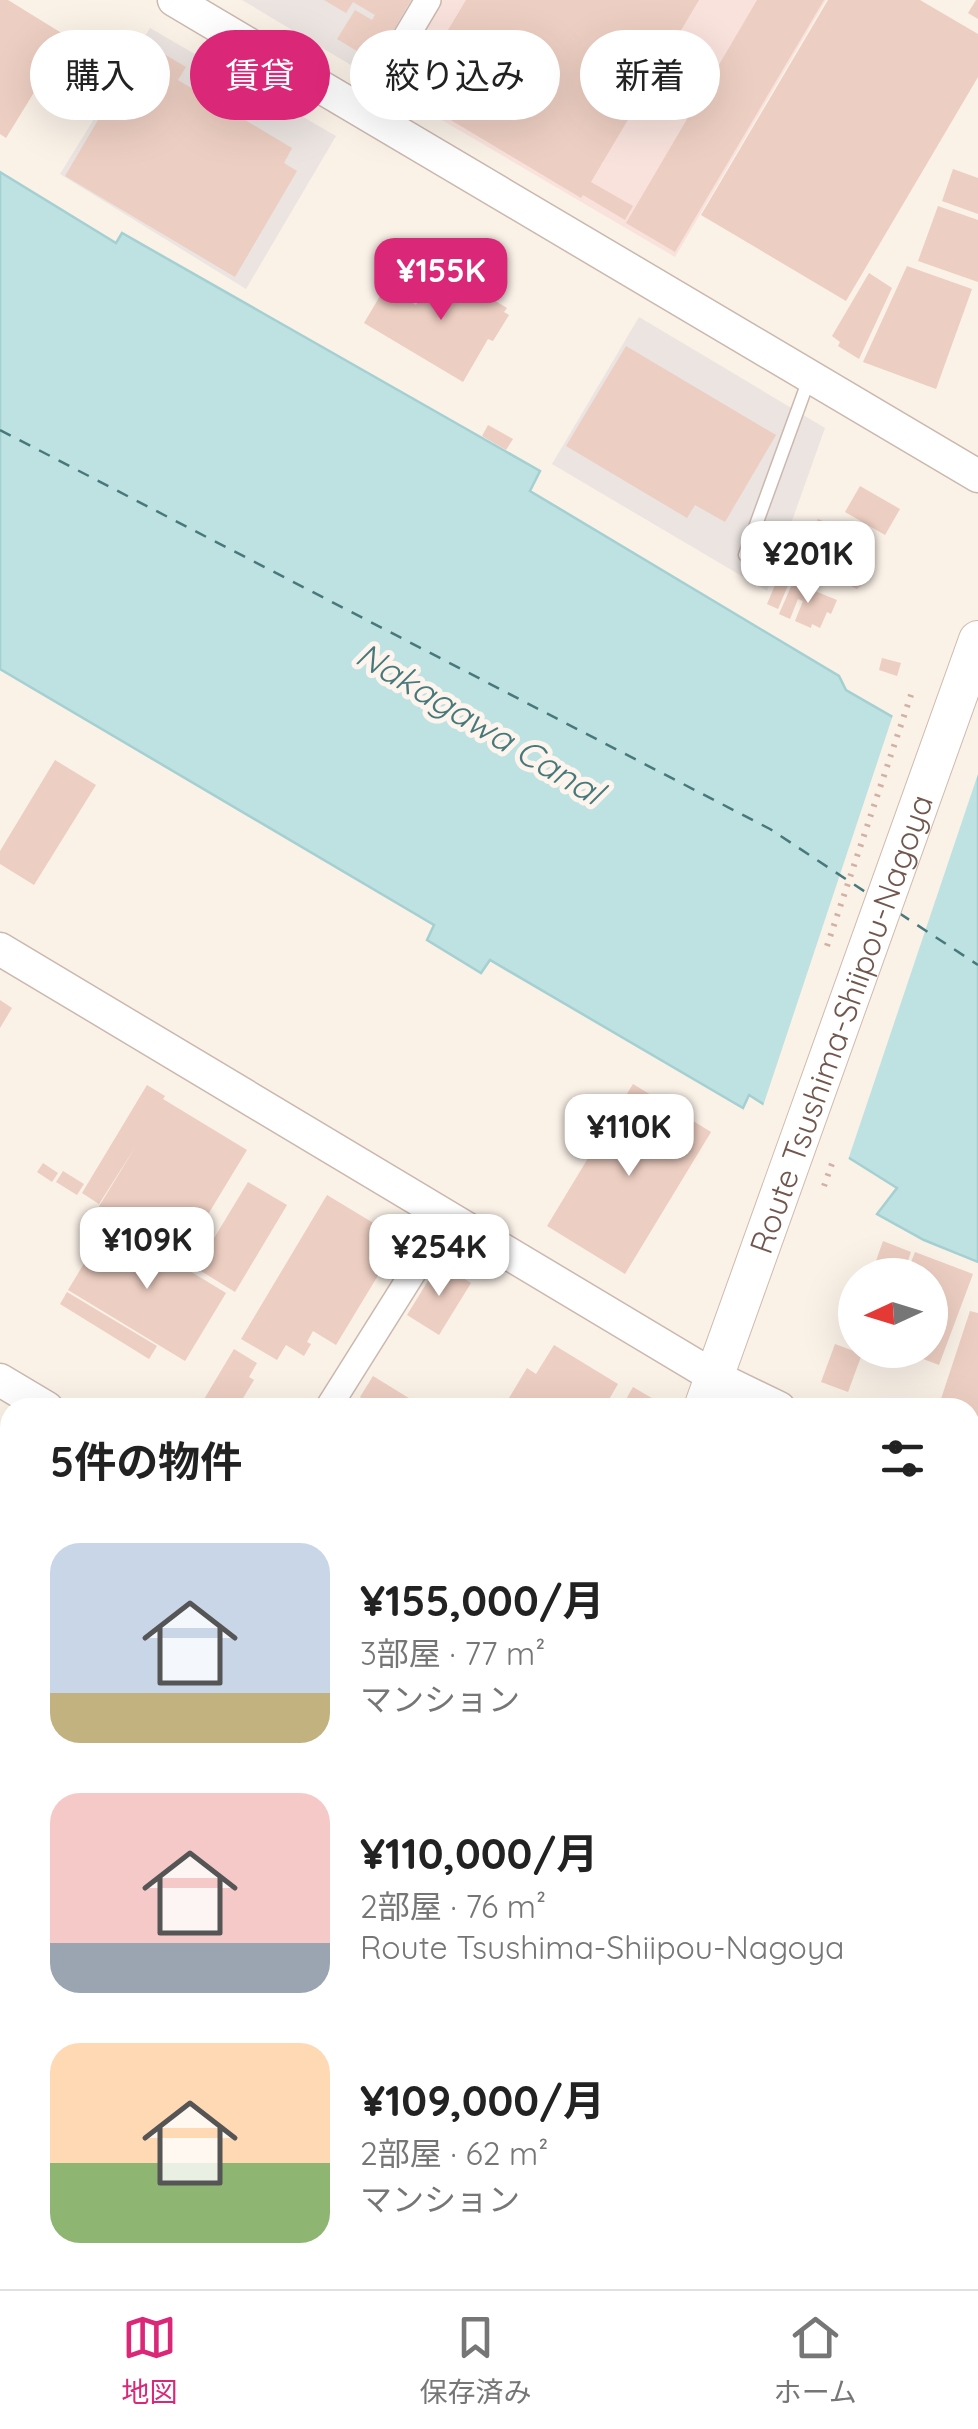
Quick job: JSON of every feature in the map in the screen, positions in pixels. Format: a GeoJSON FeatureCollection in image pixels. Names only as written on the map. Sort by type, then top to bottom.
{"type":"FeatureCollection","features":[{"type":"Feature","properties":{"kind":"main road","name":"Route Tsushima-Shiipou-Nagoya"},"geometry":{"type":"LineString","coordinates":[[709,1392],[978,640]]}},
{"type":"Feature","properties":{"kind":"street"},"geometry":{"type":"LineString","coordinates":[[174,0],[350,104]]}},
{"type":"Feature","properties":{"kind":"street"},"geometry":{"type":"LineString","coordinates":[[410,30],[428,0]]}},
{"type":"Feature","properties":{"kind":"street"},"geometry":{"type":"LineString","coordinates":[[377,120],[978,476]]}},
{"type":"Feature","properties":{"kind":"street"},"geometry":{"type":"LineString","coordinates":[[0,950],[448,1218],[709,1392],[735,1398]]}},
{"type":"Feature","properties":{"kind":"street"},"geometry":{"type":"LineString","coordinates":[[334,1398],[448,1218]]}},
{"type":"Feature","properties":{"kind":"street"},"geometry":{"type":"LineString","coordinates":[[0,1380],[30,1398]]}},
{"type":"Feature","properties":{"kind":"lane"},"geometry":{"type":"LineString","coordinates":[[745,555],[810,376]]}},
{"type":"Feature","properties":{"kind":"path"},"geometry":{"type":"LineString","coordinates":[[824,957],[912,692]]}},
{"type":"Feature","properties":{"kind":"shaded area"},"geometry":{"type":"Polygon","coordinates":[[[242,0],[417,0],[399,30],[350,30],[350,64],[330,53],[330,30],[292,30],[242,0]]]}},
{"type":"Feature","properties":{"kind":"shaded area"},"geometry":{"type":"Polygon","coordinates":[[[441,0],[826,0],[675,257],[442,120],[560,120],[560,30],[423,30],[441,0]]]}},
{"type":"Feature","properties":{"kind":"shaded area"},"geometry":{"type":"Polygon","coordinates":[[[170,40],[190,51],[190,120],[308,120],[336,136],[246,289],[60,174],[93,120],[170,120],[170,40]]]}},
{"type":"Feature","properties":{"kind":"shaded area"},"geometry":{"type":"Polygon","coordinates":[[[639,317],[825,428],[767,591],[552,464],[639,317]]]}},
{"type":"Feature","properties":{"kind":"water","name":"Nakagawa Canal"},"geometry":{"type":"Polygon","coordinates":[[[0,172],[116,243],[122,233],[540,471],[530,491],[839,676],[846,690],[978,766],[978,1262],[924,1240],[877,1214],[897,1188],[749,1095],[743,1108],[490,960],[481,973],[427,940],[434,925],[0,669],[0,172]]]}},
{"type":"Feature","properties":{"kind":"pier"},"geometry":{"type":"Polygon","coordinates":[[[894,712],[978,760],[978,774],[847,1163],[762,1109],[894,712]]]}},
{"type":"Feature","properties":{"kind":"building"},"geometry":{"type":"Polygon","coordinates":[[[0,0],[8,0],[57,30],[30,30],[30,99],[6,138],[0,134],[0,0]]]}},
{"type":"Feature","properties":{"kind":"building"},"geometry":{"type":"Polygon","coordinates":[[[324,0],[411,0],[394,30],[350,30],[350,47],[337,39],[355,10],[372,20],[375,15],[353,2],[346,13],[324,0]]]}},
{"type":"Feature","properties":{"kind":"building"},"geometry":{"type":"Polygon","coordinates":[[[466,0],[699,0],[681,30],[580,30],[580,120],[628,120],[591,182],[633,206],[625,220],[451,120],[560,120],[560,30],[448,30],[466,0]]]}},
{"type":"Feature","properties":{"kind":"building"},"geometry":{"type":"Polygon","coordinates":[[[757,0],[824,0],[675,252],[626,223],[687,120],[720,120],[720,63],[757,0]]]}},
{"type":"Feature","properties":{"kind":"building"},"geometry":{"type":"Polygon","coordinates":[[[828,0],[920,0],[978,34],[978,77],[846,301],[701,215],[828,0]]]}},
{"type":"Feature","properties":{"kind":"building"},"geometry":{"type":"Polygon","coordinates":[[[978,0],[978,19],[968,13],[978,0]]]}},
{"type":"Feature","properties":{"kind":"building"},"geometry":{"type":"Polygon","coordinates":[[[170,57],[186,67],[178,80],[190,87],[190,120],[245,120],[292,148],[284,163],[297,171],[235,277],[65,176],[98,120],[170,120],[170,57]]]}},
{"type":"Feature","properties":{"kind":"building"},"geometry":{"type":"Polygon","coordinates":[[[953,169],[978,178],[978,214],[942,201],[953,169]]]}},
{"type":"Feature","properties":{"kind":"building"},"geometry":{"type":"Polygon","coordinates":[[[938,206],[978,220],[978,282],[918,261],[938,206]]]}},
{"type":"Feature","properties":{"kind":"building"},"geometry":{"type":"Polygon","coordinates":[[[907,266],[972,289],[936,389],[863,362],[907,266]]]}},
{"type":"Feature","properties":{"kind":"building"},"geometry":{"type":"Polygon","coordinates":[[[439,267],[507,308],[504,312],[509,315],[493,341],[488,339],[463,382],[364,323],[383,291],[390,295],[392,290],[416,305],[439,267]]]}},
{"type":"Feature","properties":{"kind":"building"},"geometry":{"type":"Polygon","coordinates":[[[869,273],[892,288],[859,359],[838,346],[840,342],[832,336],[869,273]]]}},
{"type":"Feature","properties":{"kind":"building"},"geometry":{"type":"Polygon","coordinates":[[[626,346],[776,435],[725,522],[695,505],[687,518],[566,446],[626,346]]]}},
{"type":"Feature","properties":{"kind":"building"},"geometry":{"type":"Polygon","coordinates":[[[488,425],[513,439],[506,450],[482,436],[488,425]]]}},
{"type":"Feature","properties":{"kind":"building"},"geometry":{"type":"Polygon","coordinates":[[[860,486],[900,509],[885,535],[845,512],[860,486]]]}},
{"type":"Feature","properties":{"kind":"building"},"geometry":{"type":"Polygon","coordinates":[[[818,519],[850,533],[861,543],[866,570],[864,583],[857,589],[802,563],[818,519]]]}},
{"type":"Feature","properties":{"kind":"building"},"geometry":{"type":"Polygon","coordinates":[[[778,578],[789,583],[778,609],[767,604],[778,578]]]}},
{"type":"Feature","properties":{"kind":"building"},"geometry":{"type":"Polygon","coordinates":[[[793,582],[837,600],[820,628],[795,621],[803,601],[798,599],[790,619],[779,614],[793,582]]]}},
{"type":"Feature","properties":{"kind":"building"},"geometry":{"type":"Polygon","coordinates":[[[882,658],[901,663],[897,676],[879,670],[882,658]]]}},
{"type":"Feature","properties":{"kind":"building"},"geometry":{"type":"Polygon","coordinates":[[[55,760],[96,785],[34,885],[0,864],[0,851],[55,760]]]}},
{"type":"Feature","properties":{"kind":"building"},"geometry":{"type":"Polygon","coordinates":[[[0,1000],[12,1008],[0,1028],[0,1000]]]}},
{"type":"Feature","properties":{"kind":"building"},"geometry":{"type":"Polygon","coordinates":[[[633,1084],[711,1132],[625,1274],[547,1226],[633,1084]]]}},
{"type":"Feature","properties":{"kind":"building"},"geometry":{"type":"Polygon","coordinates":[[[147,1085],[165,1096],[163,1099],[247,1150],[181,1259],[98,1208],[136,1146],[99,1204],[82,1193],[147,1085]]]}},
{"type":"Feature","properties":{"kind":"building"},"geometry":{"type":"Polygon","coordinates":[[[43,1163],[58,1173],[52,1182],[37,1172],[43,1163]]]}},
{"type":"Feature","properties":{"kind":"building"},"geometry":{"type":"Polygon","coordinates":[[[63,1171],[84,1184],[77,1195],[56,1182],[63,1171]]]}},
{"type":"Feature","properties":{"kind":"building"},"geometry":{"type":"Polygon","coordinates":[[[248,1182],[287,1205],[235,1292],[196,1268],[248,1182]]]}},
{"type":"Feature","properties":{"kind":"building"},"geometry":{"type":"Polygon","coordinates":[[[327,1195],[400,1239],[336,1345],[313,1331],[304,1356],[286,1345],[277,1360],[241,1339],[327,1195]]]}},
{"type":"Feature","properties":{"kind":"building"},"geometry":{"type":"Polygon","coordinates":[[[109,1222],[226,1293],[185,1361],[68,1290],[109,1222]]]}},
{"type":"Feature","properties":{"kind":"building"},"geometry":{"type":"Polygon","coordinates":[[[883,1241],[911,1252],[909,1258],[877,1258],[883,1241]]]}},
{"type":"Feature","properties":{"kind":"building"},"geometry":{"type":"Polygon","coordinates":[[[439,1263],[471,1283],[439,1335],[407,1315],[439,1263]]]}},
{"type":"Feature","properties":{"kind":"building"},"geometry":{"type":"Polygon","coordinates":[[[948,1265],[973,1274],[948,1341],[948,1265]]]}},
{"type":"Feature","properties":{"kind":"building"},"geometry":{"type":"Polygon","coordinates":[[[67,1292],[157,1346],[149,1359],[60,1304],[67,1292]]]}},
{"type":"Feature","properties":{"kind":"building"},"geometry":{"type":"Polygon","coordinates":[[[970,1311],[978,1313],[978,1398],[941,1398],[970,1311]]]}},
{"type":"Feature","properties":{"kind":"building"},"geometry":{"type":"Polygon","coordinates":[[[835,1344],[838,1345],[838,1368],[857,1368],[848,1392],[821,1382],[835,1344]]]}},
{"type":"Feature","properties":{"kind":"building"},"geometry":{"type":"Polygon","coordinates":[[[554,1345],[618,1384],[610,1398],[509,1398],[527,1368],[536,1374],[554,1345]]]}},
{"type":"Feature","properties":{"kind":"building"},"geometry":{"type":"Polygon","coordinates":[[[234,1349],[257,1363],[249,1377],[254,1380],[243,1398],[205,1398],[234,1349]]]}},
{"type":"Feature","properties":{"kind":"building"},"geometry":{"type":"Polygon","coordinates":[[[373,1376],[409,1398],[362,1398],[373,1376]]]}},
{"type":"Feature","properties":{"kind":"building"},"geometry":{"type":"Polygon","coordinates":[[[633,1387],[652,1398],[627,1398],[633,1387]]]}},
{"type":"Feature","properties":{"kind":"ferry route"},"geometry":{"type":"LineString","coordinates":[[0,430],[770,829],[867,893]]}},
{"type":"Feature","properties":{"kind":"ferry route"},"geometry":{"type":"LineString","coordinates":[[899,913],[978,965]]}}]}
